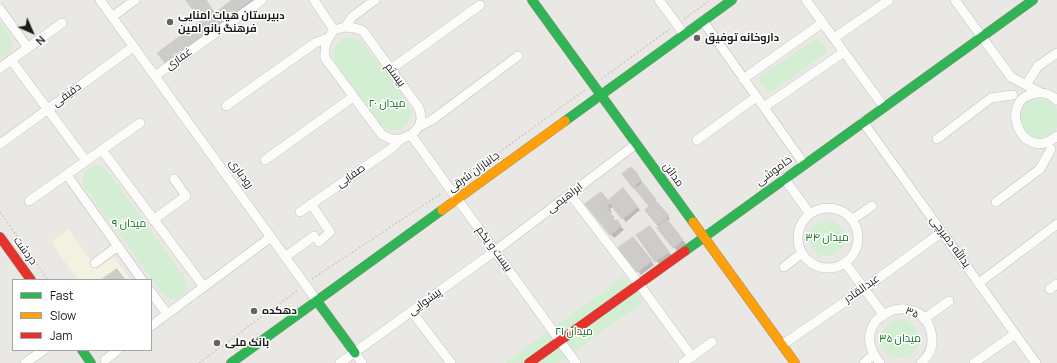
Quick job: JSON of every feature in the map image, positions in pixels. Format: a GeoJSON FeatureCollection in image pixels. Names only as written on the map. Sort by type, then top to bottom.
{"type":"FeatureCollection","features":[{"type":"Feature","properties":{"kind":"main road","name":"مدائن"},"geometry":{"type":"LineString","coordinates":[[532,0],[795,363]]}},
{"type":"Feature","properties":{"kind":"main road","name":"جانبازان شرقی"},"geometry":{"type":"LineString","coordinates":[[231,363],[732,0]]}},
{"type":"Feature","properties":{"kind":"main road","name":"خاموشی"},"geometry":{"type":"LineString","coordinates":[[529,363],[1033,0]]}},
{"type":"Feature","properties":{"kind":"main road","name":"دردشت"},"geometry":{"type":"LineString","coordinates":[[0,237],[30,279]]}},
{"type":"Feature","properties":{"kind":"main road","name":"رودباری"},"geometry":{"type":"LineString","coordinates":[[317,300],[355,353]]}},
{"type":"Feature","properties":{"kind":"main road"},"geometry":{"type":"LineString","coordinates":[[83,351],[91,363]]}},
{"type":"Feature","properties":{"kind":"street","name":"رودباری"},"geometry":{"type":"LineString","coordinates":[[100,0],[317,300]]}},
{"type":"Feature","properties":{"kind":"street"},"geometry":{"type":"LineString","coordinates":[[112,17],[135,0]]}},
{"type":"Feature","properties":{"kind":"street","name":"غفاری"},"geometry":{"type":"LineString","coordinates":[[155,76],[262,0]]}},
{"type":"Feature","properties":{"kind":"street"},"geometry":{"type":"LineString","coordinates":[[314,0],[334,30]]}},
{"type":"Feature","properties":{"kind":"street"},"geometry":{"type":"LineString","coordinates":[[376,0],[352,17],[346,27],[334,30],[328,38],[324,49],[325,58],[353,97],[382,135],[390,139],[401,139],[411,135],[418,127],[432,120],[518,56]]}},
{"type":"Feature","properties":{"kind":"street"},"geometry":{"type":"LineString","coordinates":[[659,0],[684,34]]}},
{"type":"Feature","properties":{"kind":"street"},"geometry":{"type":"LineString","coordinates":[[806,0],[884,107]]}},
{"type":"Feature","properties":{"kind":"street"},"geometry":{"type":"LineString","coordinates":[[834,38],[889,0]]}},
{"type":"Feature","properties":{"kind":"street"},"geometry":{"type":"LineString","coordinates":[[955,0],[1011,77],[1041,93]]}},
{"type":"Feature","properties":{"kind":"street"},"geometry":{"type":"LineString","coordinates":[[391,69],[480,5]]}},
{"type":"Feature","properties":{"kind":"street"},"geometry":{"type":"LineString","coordinates":[[0,9],[28,48]]}},
{"type":"Feature","properties":{"kind":"street"},"geometry":{"type":"LineString","coordinates":[[703,21],[804,164]]}},
{"type":"Feature","properties":{"kind":"street"},"geometry":{"type":"LineString","coordinates":[[0,68],[62,23]]}},
{"type":"Feature","properties":{"kind":"street"},"geometry":{"type":"LineString","coordinates":[[744,79],[822,23]]}},
{"type":"Feature","properties":{"kind":"street","name":"بیستم"},"geometry":{"type":"LineString","coordinates":[[346,27],[363,31],[391,69],[419,108],[421,118],[418,127]]}},
{"type":"Feature","properties":{"kind":"street"},"geometry":{"type":"LineString","coordinates":[[226,106],[315,43],[328,38]]}},
{"type":"Feature","properties":{"kind":"street","name":"دقیقی"},"geometry":{"type":"LineString","coordinates":[[0,144],[133,47]]}},
{"type":"Feature","properties":{"kind":"street"},"geometry":{"type":"LineString","coordinates":[[764,107],[844,52]]}},
{"type":"Feature","properties":{"kind":"street"},"geometry":{"type":"LineString","coordinates":[[1026,86],[1038,66],[1057,53]]}},
{"type":"Feature","properties":{"kind":"street"},"geometry":{"type":"LineString","coordinates":[[11,60],[86,161]]}},
{"type":"Feature","properties":{"kind":"street"},"geometry":{"type":"LineString","coordinates":[[1011,77],[1016,111]]}},
{"type":"Feature","properties":{"kind":"street"},"geometry":{"type":"LineString","coordinates":[[996,202],[1040,169],[1054,150],[1028,140],[1021,135],[1015,120],[1016,111],[1019,104],[1025,98],[1033,94],[1041,93],[1049,94],[1057,100]]}},
{"type":"Feature","properties":{"kind":"street"},"geometry":{"type":"LineString","coordinates":[[937,139],[991,98],[1013,95]]}},
{"type":"Feature","properties":{"kind":"street"},"geometry":{"type":"LineString","coordinates":[[265,160],[353,97]]}},
{"type":"Feature","properties":{"kind":"street"},"geometry":{"type":"LineString","coordinates":[[697,140],[756,97]]}},
{"type":"Feature","properties":{"kind":"street","name":"یدالله دمیرچی"},"geometry":{"type":"LineString","coordinates":[[863,122],[1036,363]]}},
{"type":"Feature","properties":{"kind":"street"},"geometry":{"type":"LineString","coordinates":[[29,201],[140,123]]}},
{"type":"Feature","properties":{"kind":"street","name":"بیست و یکم"},"geometry":{"type":"LineString","coordinates":[[411,135],[576,363]]}},
{"type":"Feature","properties":{"kind":"street"},"geometry":{"type":"LineString","coordinates":[[1036,143],[1050,141],[1057,136]]}},
{"type":"Feature","properties":{"kind":"street","name":"صفایی"},"geometry":{"type":"LineString","coordinates":[[300,212],[392,148],[401,139]]}},
{"type":"Feature","properties":{"kind":"street","name":"ابراهیمی"},"geometry":{"type":"LineString","coordinates":[[495,251],[636,144]]}},
{"type":"Feature","properties":{"kind":"street"},"geometry":{"type":"LineString","coordinates":[[102,150],[204,287]]}},
{"type":"Feature","properties":{"kind":"street"},"geometry":{"type":"LineString","coordinates":[[67,175],[141,279]]}},
{"type":"Feature","properties":{"kind":"street"},"geometry":{"type":"LineString","coordinates":[[153,220],[186,196],[174,178]]}},
{"type":"Feature","properties":{"kind":"street"},"geometry":{"type":"LineString","coordinates":[[784,178],[810,214]]}},
{"type":"Feature","properties":{"kind":"street"},"geometry":{"type":"LineString","coordinates":[[570,194],[692,357]]}},
{"type":"Feature","properties":{"kind":"street"},"geometry":{"type":"LineString","coordinates":[[285,257],[330,232],[311,204]]}},
{"type":"Feature","properties":{"kind":"street"},"geometry":{"type":"LineString","coordinates":[[853,220],[872,206]]}},
{"type":"Feature","properties":{"kind":"street"},"geometry":{"type":"LineString","coordinates":[[828,207],[846,213],[853,220],[857,228],[859,238],[852,256],[845,263],[836,267],[826,268],[817,266],[808,261],[802,253],[799,245],[799,232],[804,220],[810,214],[818,209],[828,207]]}},
{"type":"Feature","properties":{"kind":"street"},"geometry":{"type":"LineString","coordinates":[[979,283],[1057,224]]}},
{"type":"Feature","properties":{"kind":"street","name":"عبدالقادر"},"geometry":{"type":"LineString","coordinates":[[782,345],[942,232]]}},
{"type":"Feature","properties":{"kind":"street"},"geometry":{"type":"LineString","coordinates":[[152,325],[271,237]]}},
{"type":"Feature","properties":{"kind":"street"},"geometry":{"type":"LineString","coordinates":[[95,263],[118,246]]}},
{"type":"Feature","properties":{"kind":"street","name":"پیشوایی"},"geometry":{"type":"LineString","coordinates":[[340,363],[495,251]]}},
{"type":"Feature","properties":{"kind":"street"},"geometry":{"type":"LineString","coordinates":[[784,267],[802,253]]}},
{"type":"Feature","properties":{"kind":"street"},"geometry":{"type":"LineString","coordinates":[[845,263],[883,314],[871,329],[870,342],[874,355],[880,363]]}},
{"type":"Feature","properties":{"kind":"street"},"geometry":{"type":"LineString","coordinates":[[152,293],[167,314]]}},
{"type":"Feature","properties":{"kind":"street"},"geometry":{"type":"LineString","coordinates":[[924,319],[949,301]]}},
{"type":"Feature","properties":{"kind":"street","name":"۳۵"},"geometry":{"type":"LineString","coordinates":[[883,314],[900,308],[917,313],[924,319],[930,328],[932,338],[931,348],[926,358],[921,363]]}},
{"type":"Feature","properties":{"kind":"street"},"geometry":{"type":"LineString","coordinates":[[412,312],[450,363]]}},
{"type":"Feature","properties":{"kind":"street"},"geometry":{"type":"LineString","coordinates":[[974,363],[1015,334]]}},
{"type":"Feature","properties":{"kind":"street"},"geometry":{"type":"LineString","coordinates":[[683,363],[712,342]]}},
{"type":"Feature","properties":{"kind":"street"},"geometry":{"type":"LineString","coordinates":[[25,363],[43,351]]}},
{"type":"Feature","properties":{"kind":"street"},"geometry":{"type":"LineString","coordinates":[[105,360],[117,351]]}},
{"type":"Feature","properties":{"kind":"street","name":"رودباری"},"geometry":{"type":"LineString","coordinates":[[355,353],[362,363]]}},
{"type":"Feature","properties":{"kind":"street"},"geometry":{"type":"LineString","coordinates":[[864,363],[874,355]]}},
{"type":"Feature","properties":{"kind":"path"},"geometry":{"type":"LineString","coordinates":[[0,212],[47,279]]}},
{"type":"Feature","properties":{"kind":"shaded area"},"geometry":{"type":"Polygon","coordinates":[[[68,229],[97,269],[114,257],[130,279],[77,279],[51,242],[68,229]]]}},
{"type":"Feature","properties":{"kind":"green space"},"geometry":{"type":"Polygon","coordinates":[[[0,22],[10,36],[12,46],[11,51],[0,57],[0,22]]]}},
{"type":"Feature","properties":{"kind":"green space","name":"میدان ۲۰"},"geometry":{"type":"Polygon","coordinates":[[[347,37],[361,40],[409,105],[410,112],[407,124],[398,130],[386,129],[380,125],[335,63],[335,47],[340,41],[347,37]]]}},
{"type":"Feature","properties":{"kind":"green space"},"geometry":{"type":"Polygon","coordinates":[[[818,37],[828,52],[768,94],[758,78],[818,37]]]}},
{"type":"Feature","properties":{"kind":"green space"},"geometry":{"type":"Polygon","coordinates":[[[1039,98],[1047,100],[1053,104],[1057,110],[1057,126],[1053,132],[1047,136],[1039,138],[1031,136],[1025,132],[1021,126],[1019,118],[1021,110],[1025,104],[1031,100],[1039,98]]]}},
{"type":"Feature","properties":{"kind":"green space","name":"میدان ۹"},"geometry":{"type":"Polygon","coordinates":[[[93,166],[102,166],[106,169],[186,279],[186,289],[182,296],[174,299],[164,296],[84,186],[83,175],[93,166]]]}},
{"type":"Feature","properties":{"kind":"green space","name":"میدان ۳۴"},"geometry":{"type":"Polygon","coordinates":[[[827,220],[837,223],[842,228],[845,238],[842,248],[837,253],[827,256],[817,253],[812,248],[809,238],[812,228],[817,223],[827,220]]]}},
{"type":"Feature","properties":{"kind":"green space","name":"میدان ۲۱"},"geometry":{"type":"Polygon","coordinates":[[[624,276],[643,302],[559,363],[505,363],[624,276]]]}},
{"type":"Feature","properties":{"kind":"green space","name":"میدان ۳۵"},"geometry":{"type":"Polygon","coordinates":[[[896,320],[904,320],[914,325],[918,332],[918,346],[914,353],[904,358],[896,358],[886,353],[884,350],[881,343],[881,335],[886,325],[889,323],[896,320]]]}},
{"type":"Feature","properties":{"kind":"building"},"geometry":{"type":"Polygon","coordinates":[[[186,0],[206,0],[215,13],[232,0],[251,0],[165,63],[157,53],[201,21],[186,0]]]}},
{"type":"Feature","properties":{"kind":"building"},"geometry":{"type":"Polygon","coordinates":[[[631,167],[638,174],[637,175],[641,180],[635,185],[636,187],[634,189],[622,174],[631,167]]]}},
{"type":"Feature","properties":{"kind":"building"},"geometry":{"type":"Polygon","coordinates":[[[643,183],[656,200],[649,206],[635,189],[643,183]]]}},
{"type":"Feature","properties":{"kind":"building"},"geometry":{"type":"Polygon","coordinates":[[[623,188],[638,207],[622,219],[608,201],[623,188]]]}},
{"type":"Feature","properties":{"kind":"building"},"geometry":{"type":"Polygon","coordinates":[[[601,192],[610,203],[607,205],[609,208],[607,210],[611,213],[610,215],[614,217],[612,218],[615,222],[617,220],[621,226],[610,235],[585,204],[601,192]]]}},
{"type":"Feature","properties":{"kind":"building"},"geometry":{"type":"Polygon","coordinates":[[[656,201],[669,216],[657,225],[645,210],[656,201]]]}},
{"type":"Feature","properties":{"kind":"building"},"geometry":{"type":"Polygon","coordinates":[[[667,219],[683,240],[673,248],[657,228],[667,219]]]}},
{"type":"Feature","properties":{"kind":"building"},"geometry":{"type":"Polygon","coordinates":[[[650,226],[669,252],[655,262],[636,235],[650,226]]]}},
{"type":"Feature","properties":{"kind":"building"},"geometry":{"type":"Polygon","coordinates":[[[633,237],[652,261],[637,272],[618,248],[633,237]]]}},
{"type":"Feature","properties":{"kind":"building"},"geometry":{"type":"Polygon","coordinates":[[[117,269],[124,279],[102,279],[117,269]]]}},
{"type":"Feature","properties":{"kind":"traffic: fast"},"geometry":{"type":"LineString","coordinates":[[532,0],[693,222]]}},
{"type":"Feature","properties":{"kind":"traffic: fast"},"geometry":{"type":"LineString","coordinates":[[565,121],[732,0]]}},
{"type":"Feature","properties":{"kind":"traffic: fast"},"geometry":{"type":"LineString","coordinates":[[685,251],[1033,0]]}},
{"type":"Feature","properties":{"kind":"traffic: fast"},"geometry":{"type":"LineString","coordinates":[[231,363],[442,210]]}},
{"type":"Feature","properties":{"kind":"traffic: fast"},"geometry":{"type":"LineString","coordinates":[[317,301],[355,353]]}},
{"type":"Feature","properties":{"kind":"traffic: fast"},"geometry":{"type":"LineString","coordinates":[[83,351],[91,363]]}},
{"type":"Feature","properties":{"kind":"traffic: slow"},"geometry":{"type":"LineString","coordinates":[[442,210],[565,121]]}},
{"type":"Feature","properties":{"kind":"traffic: slow"},"geometry":{"type":"LineString","coordinates":[[693,222],[795,363]]}},
{"type":"Feature","properties":{"kind":"traffic: jam"},"geometry":{"type":"LineString","coordinates":[[0,237],[30,279]]}},
{"type":"Feature","properties":{"kind":"traffic: jam"},"geometry":{"type":"LineString","coordinates":[[529,363],[685,251]]}},
{"type":"Feature","properties":{"kind":"place","name":"دبیرستان هیات امنایی فرهنگ بانو امین"},"geometry":{"type":"Point","coordinates":[170,22]}},
{"type":"Feature","properties":{"kind":"place","name":"داروخانه توفیق"},"geometry":{"type":"Point","coordinates":[697,38]}},
{"type":"Feature","properties":{"kind":"place","name":"دهکده"},"geometry":{"type":"Point","coordinates":[254,311]}},
{"type":"Feature","properties":{"kind":"place","name":"بانک ملی"},"geometry":{"type":"Point","coordinates":[217,343]}}]}
